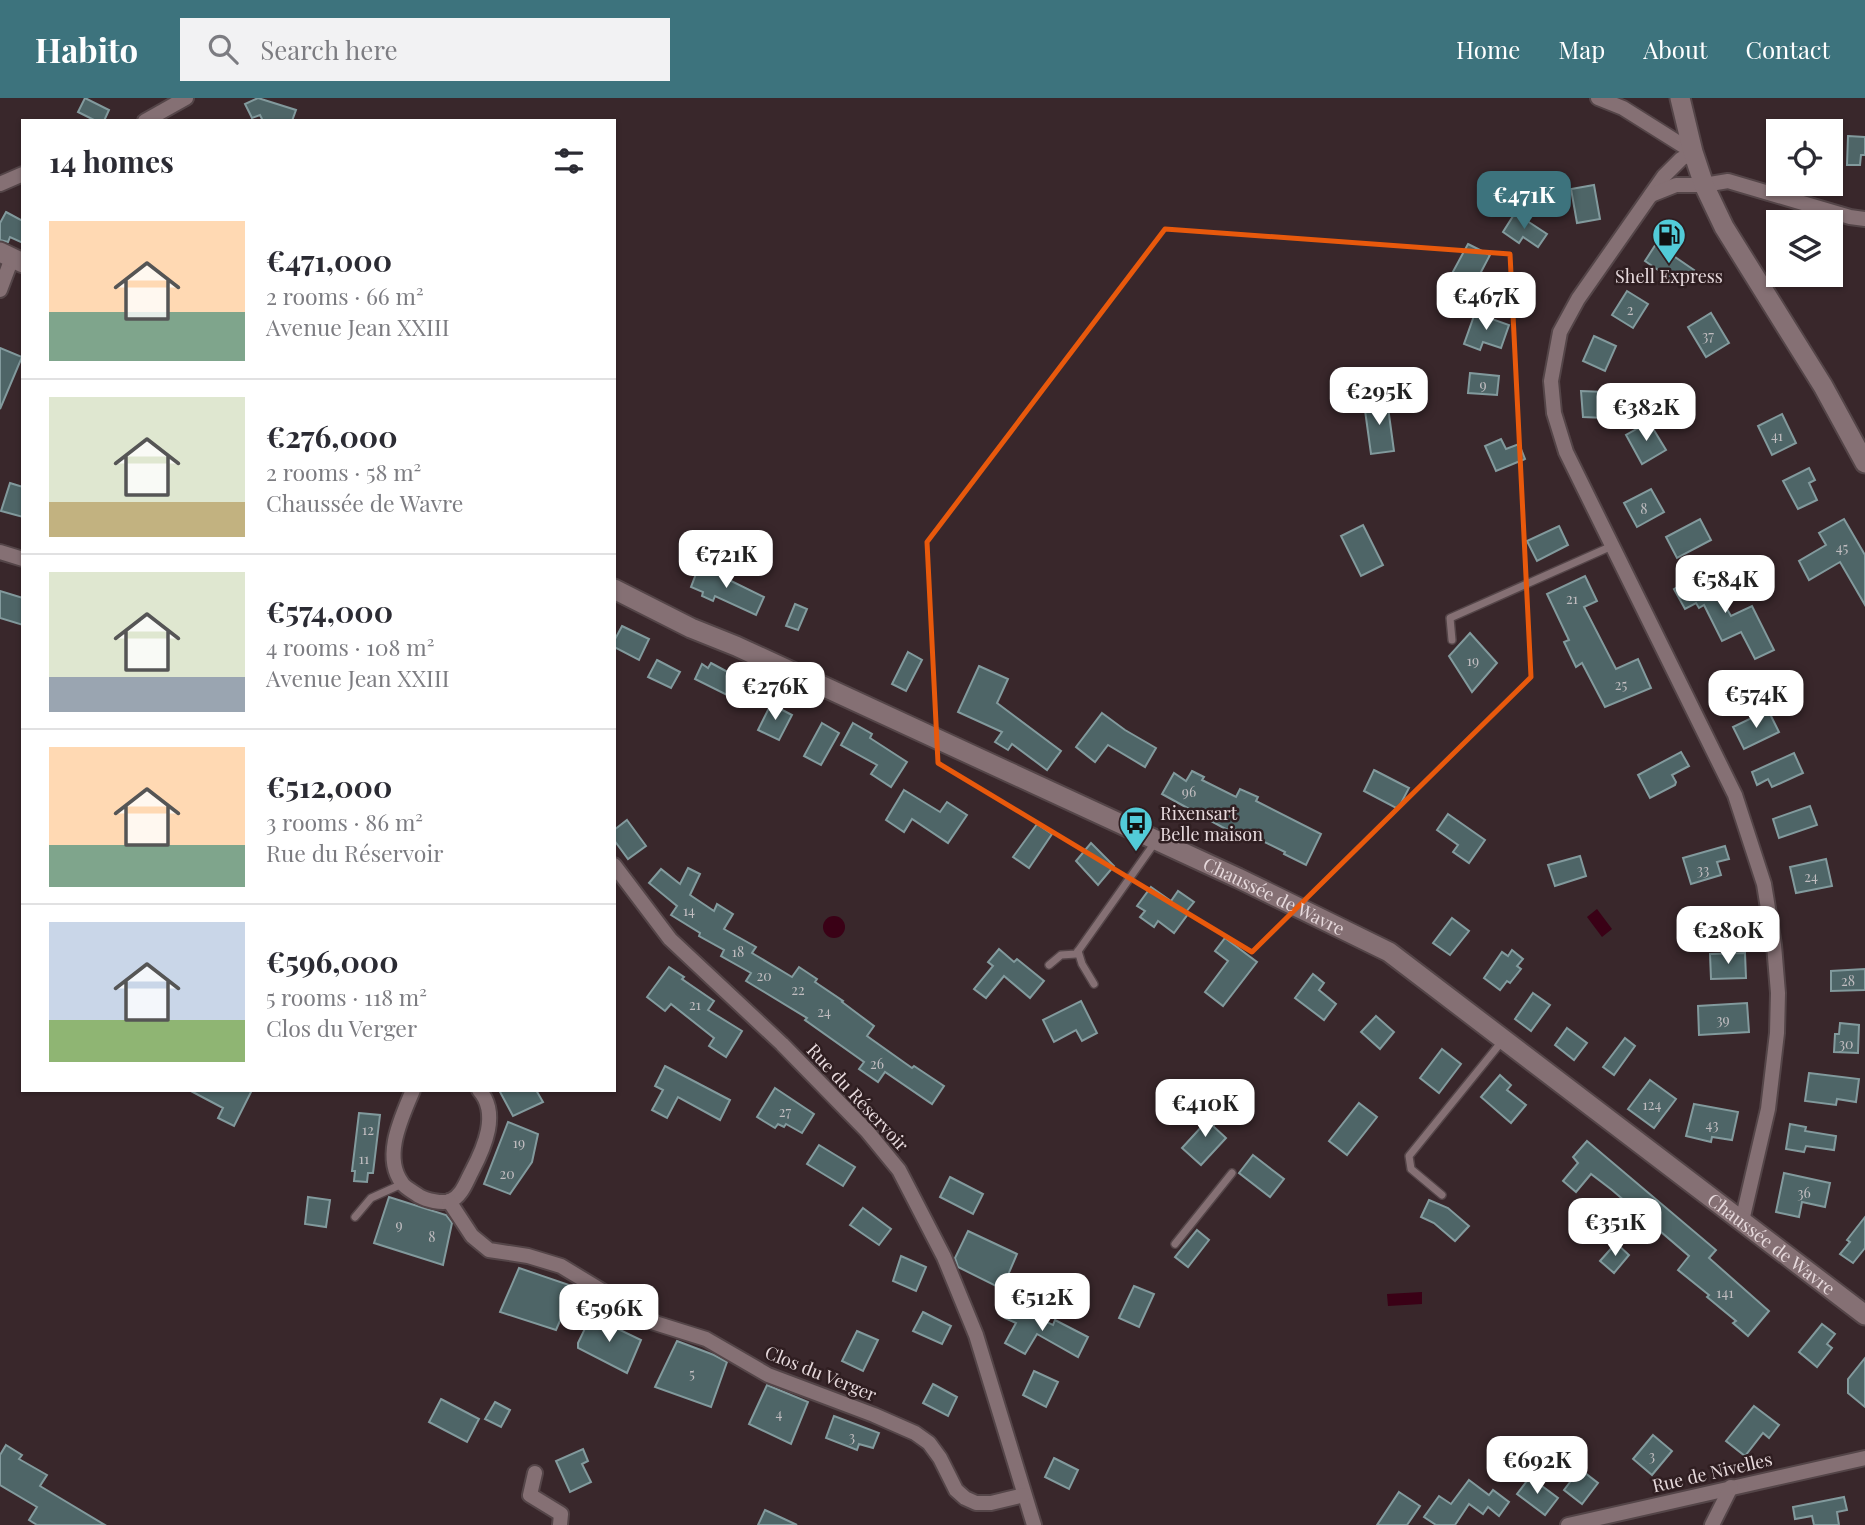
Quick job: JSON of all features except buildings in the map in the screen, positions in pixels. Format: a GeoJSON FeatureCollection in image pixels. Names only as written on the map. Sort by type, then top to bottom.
{"type":"FeatureCollection","features":[{"type":"Feature","properties":{"kind":"street"},"geometry":{"type":"LineString","coordinates":[[149,119],[186,98]]}},
{"type":"Feature","properties":{"kind":"street"},"geometry":{"type":"LineString","coordinates":[[1598,98],[1623,108],[1693,152]]}},
{"type":"Feature","properties":{"kind":"street"},"geometry":{"type":"LineString","coordinates":[[1680,98],[1704,185],[1724,227],[1823,386],[1865,463]]}},
{"type":"Feature","properties":{"kind":"street"},"geometry":{"type":"LineString","coordinates":[[1693,152],[1672,167],[1578,299],[1560,332],[1551,381],[1553,413],[1566,452],[1735,795],[1764,884],[1771,920],[1778,993],[1777,1032],[1768,1109],[1742,1222]]}},
{"type":"Feature","properties":{"kind":"street"},"geometry":{"type":"LineString","coordinates":[[0,184],[21,175]]}},
{"type":"Feature","properties":{"kind":"street"},"geometry":{"type":"LineString","coordinates":[[1650,196],[1676,185],[1704,185],[1728,181],[1865,219]]}},
{"type":"Feature","properties":{"kind":"street"},"geometry":{"type":"LineString","coordinates":[[0,290],[12,258]]}},
{"type":"Feature","properties":{"kind":"street"},"geometry":{"type":"LineString","coordinates":[[0,552],[21,558]]}},
{"type":"Feature","properties":{"kind":"street","name":"Chaussée de Wavre"},"geometry":{"type":"LineString","coordinates":[[616,590],[691,628],[736,646],[1157,840],[1389,952],[1865,1315]]}},
{"type":"Feature","properties":{"kind":"street","name":"Rue du Réservoir"},"geometry":{"type":"LineString","coordinates":[[616,868],[670,939],[790,1051],[867,1131],[899,1170],[944,1257],[975,1335],[1034,1525]]}},
{"type":"Feature","properties":{"kind":"street"},"geometry":{"type":"LineString","coordinates":[[412,1092],[394,1144],[395,1168],[402,1184],[423,1199],[449,1201],[461,1193],[485,1144],[489,1128],[488,1110],[485,1096],[481,1092]]}},
{"type":"Feature","properties":{"kind":"street","name":"Clos du Verger"},"geometry":{"type":"LineString","coordinates":[[449,1201],[472,1236],[489,1250],[528,1256],[561,1266],[655,1323],[706,1339],[768,1375],[915,1433],[929,1443],[956,1490],[965,1498],[976,1503],[992,1503],[1024,1495]]}},
{"type":"Feature","properties":{"kind":"street","name":"Rue de Nivelles"},"geometry":{"type":"LineString","coordinates":[[1568,1525],[1865,1458]]}},
{"type":"Feature","properties":{"kind":"street"},"geometry":{"type":"LineString","coordinates":[[535,1473],[530,1495],[561,1514],[560,1525]]}},
{"type":"Feature","properties":{"kind":"street"},"geometry":{"type":"LineString","coordinates":[[1712,1525],[1731,1487]]}},
{"type":"Feature","properties":{"kind":"lane"},"geometry":{"type":"LineString","coordinates":[[1452,640],[1450,618],[1612,546]]}},
{"type":"Feature","properties":{"kind":"lane"},"geometry":{"type":"LineString","coordinates":[[1049,965],[1061,955],[1076,954],[1157,840]]}},
{"type":"Feature","properties":{"kind":"lane"},"geometry":{"type":"LineString","coordinates":[[1078,951],[1094,984]]}},
{"type":"Feature","properties":{"kind":"lane"},"geometry":{"type":"LineString","coordinates":[[1442,1195],[1411,1169],[1409,1156],[1504,1040]]}},
{"type":"Feature","properties":{"kind":"lane"},"geometry":{"type":"LineString","coordinates":[[1175,1244],[1232,1173]]}},
{"type":"Feature","properties":{"kind":"lane"},"geometry":{"type":"LineString","coordinates":[[355,1217],[371,1198],[402,1184]]}},
{"type":"Feature","properties":{"kind":"highlighted area"},"geometry":{"type":"Polygon","coordinates":[[[1165,229],[1510,254],[1531,677],[1252,952],[938,763],[927,542],[1165,229]]]}},
{"type":"Feature","properties":{"kind":"shaded area"},"geometry":{"type":"Polygon","coordinates":[[[1597,909],[1612,929],[1602,937],[1587,917],[1597,909]]]}},
{"type":"Feature","properties":{"kind":"shaded area"},"geometry":{"type":"Polygon","coordinates":[[[834,916],[842,919],[845,927],[842,935],[834,938],[826,935],[823,927],[826,919],[834,916]]]}},
{"type":"Feature","properties":{"kind":"shaded area"},"geometry":{"type":"Polygon","coordinates":[[[1422,1292],[1422,1304],[1388,1306],[1387,1294],[1422,1292]]]}},
{"type":"Feature","properties":{"kind":"place","name":"Shell Express"},"geometry":{"type":"Point","coordinates":[1669,265]}},
{"type":"Feature","properties":{"kind":"place","name":"Rixensart Belle maison"},"geometry":{"type":"Point","coordinates":[1136,853]}}]}
